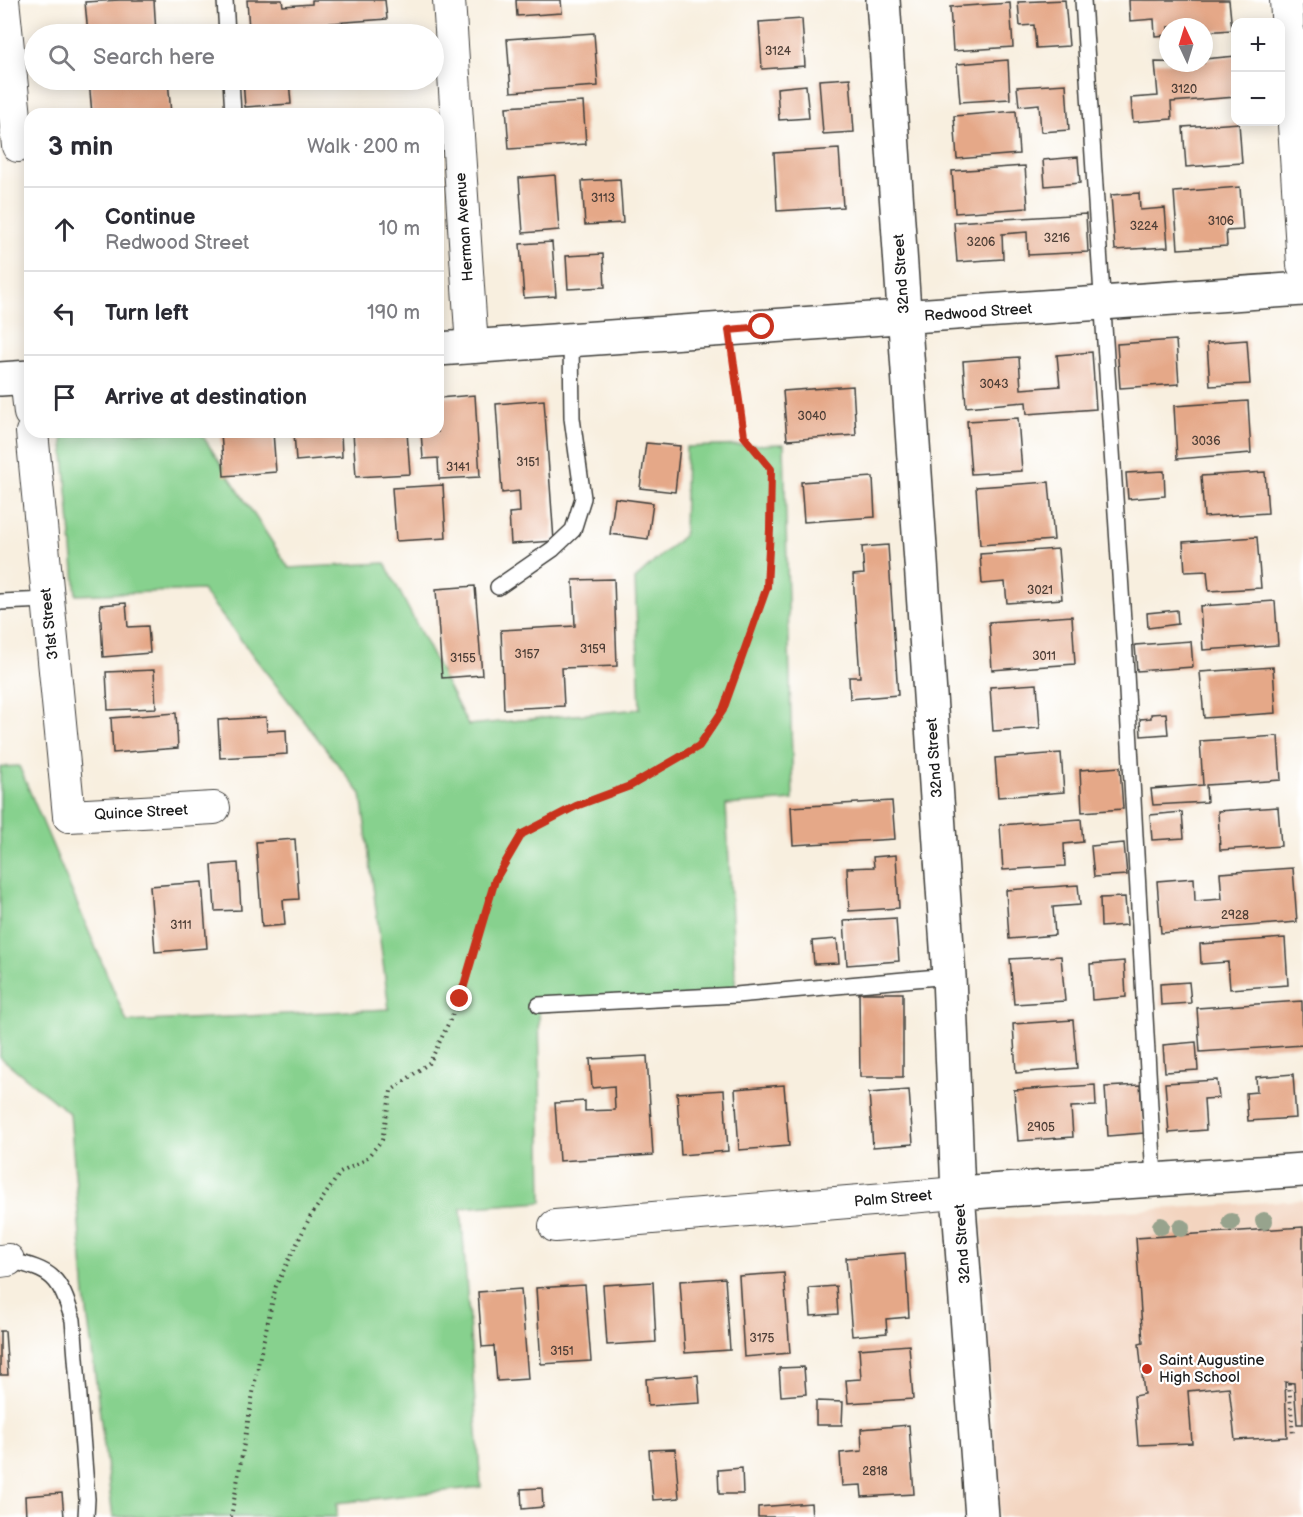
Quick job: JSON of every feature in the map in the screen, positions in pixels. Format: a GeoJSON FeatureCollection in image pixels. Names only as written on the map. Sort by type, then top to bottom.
{"type":"FeatureCollection","features":[{"type":"Feature","properties":{"kind":"street"},"geometry":{"type":"LineString","coordinates":[[3,0],[18,146]]}},
{"type":"Feature","properties":{"kind":"street","name":"Herman Avenue"},"geometry":{"type":"LineString","coordinates":[[449,0],[472,347]]}},
{"type":"Feature","properties":{"kind":"street","name":"32nd Street"},"geometry":{"type":"LineString","coordinates":[[883,0],[949,976],[958,1192],[982,1517]]}},
{"type":"Feature","properties":{"kind":"street"},"geometry":{"type":"LineString","coordinates":[[1286,0],[1303,265]]}},
{"type":"Feature","properties":{"kind":"street","name":"Redwood Street"},"geometry":{"type":"LineString","coordinates":[[444,349],[1303,289]]}},
{"type":"Feature","properties":{"kind":"street"},"geometry":{"type":"LineString","coordinates":[[19,378],[24,394]]}},
{"type":"Feature","properties":{"kind":"street","name":"31st Street"},"geometry":{"type":"LineString","coordinates":[[33,438],[69,816]]}},
{"type":"Feature","properties":{"kind":"street","name":"Quince Street"},"geometry":{"type":"LineString","coordinates":[[69,816],[214,808]]}},
{"type":"Feature","properties":{"kind":"street","name":"Palm Street"},"geometry":{"type":"LineString","coordinates":[[555,1226],[958,1192],[1303,1170]]}},
{"type":"Feature","properties":{"kind":"lane"},"geometry":{"type":"LineString","coordinates":[[225,0],[227,24]]}},
{"type":"Feature","properties":{"kind":"lane"},"geometry":{"type":"LineString","coordinates":[[1083,0],[1104,303],[1154,1179]]}},
{"type":"Feature","properties":{"kind":"lane"},"geometry":{"type":"LineString","coordinates":[[232,90],[233,108]]}},
{"type":"Feature","properties":{"kind":"lane"},"geometry":{"type":"LineString","coordinates":[[498,587],[553,549],[573,530],[583,498],[572,418],[571,341]]}},
{"type":"Feature","properties":{"kind":"lane"},"geometry":{"type":"LineString","coordinates":[[0,602],[47,600]]}},
{"type":"Feature","properties":{"kind":"lane"},"geometry":{"type":"LineString","coordinates":[[539,1005],[736,995],[949,976]]}},
{"type":"Feature","properties":{"kind":"lane"},"geometry":{"type":"LineString","coordinates":[[4,1261],[33,1266],[54,1277],[64,1293],[73,1320],[87,1499],[86,1517]]}},
{"type":"Feature","properties":{"kind":"path"},"geometry":{"type":"LineString","coordinates":[[231,1517],[258,1365],[276,1286],[310,1217],[340,1173],[365,1160],[382,1140],[391,1091],[430,1062],[460,999],[495,880],[522,834],[576,806],[630,786],[699,746],[723,710],[767,587],[771,469],[744,436],[729,330]]}},
{"type":"Feature","properties":{"kind":"path"},"geometry":{"type":"LineString","coordinates":[[1288,1383],[1293,1436]]}},
{"type":"Feature","properties":{"kind":"shaded area","name":"Saint Augustine High School"},"geometry":{"type":"Polygon","coordinates":[[[1303,1200],[1303,1517],[999,1517],[982,1220],[1303,1200]]]}},
{"type":"Feature","properties":{"kind":"green space"},"geometry":{"type":"Polygon","coordinates":[[[63,438],[204,438],[289,568],[385,563],[468,725],[640,709],[635,579],[684,535],[686,447],[784,444],[793,800],[726,805],[736,995],[539,1005],[542,1202],[461,1208],[481,1487],[337,1503],[337,1517],[113,1517],[85,1296],[70,1114],[0,1057],[0,767],[19,766],[127,1022],[389,1009],[361,794],[202,590],[76,595],[63,438]]]}},
{"type":"Feature","properties":{"kind":"building"},"geometry":{"type":"Polygon","coordinates":[[[154,0],[155,24],[87,24],[85,2],[154,0]]]}},
{"type":"Feature","properties":{"kind":"building"},"geometry":{"type":"Polygon","coordinates":[[[247,0],[282,0],[283,6],[312,4],[312,0],[385,0],[387,19],[318,24],[249,24],[247,0]]]}},
{"type":"Feature","properties":{"kind":"building"},"geometry":{"type":"Polygon","coordinates":[[[516,0],[561,0],[562,13],[517,16],[516,0]]]}},
{"type":"Feature","properties":{"kind":"building"},"geometry":{"type":"Polygon","coordinates":[[[1065,0],[1069,46],[1036,48],[1034,25],[1020,26],[1018,2],[1065,0]]]}},
{"type":"Feature","properties":{"kind":"building"},"geometry":{"type":"Polygon","coordinates":[[[1129,0],[1229,0],[1231,30],[1213,31],[1213,18],[1159,18],[1159,36],[1155,36],[1154,19],[1130,21],[1129,0]]]}},
{"type":"Feature","properties":{"kind":"building"},"geometry":{"type":"Polygon","coordinates":[[[1010,3],[1013,47],[953,51],[950,7],[1010,3]]]}},
{"type":"Feature","properties":{"kind":"building"},"geometry":{"type":"Polygon","coordinates":[[[802,19],[805,66],[762,69],[759,22],[802,19]]]}},
{"type":"Feature","properties":{"kind":"building"},"geometry":{"type":"Polygon","coordinates":[[[594,33],[598,86],[511,92],[507,39],[594,33]]]}},
{"type":"Feature","properties":{"kind":"building"},"geometry":{"type":"Polygon","coordinates":[[[1231,56],[1231,97],[1171,102],[1172,119],[1133,122],[1131,98],[1158,96],[1155,62],[1159,62],[1159,72],[1213,72],[1213,58],[1231,56]]]}},
{"type":"Feature","properties":{"kind":"building"},"geometry":{"type":"Polygon","coordinates":[[[1008,60],[1010,99],[960,102],[957,64],[1008,60]]]}},
{"type":"Feature","properties":{"kind":"building"},"geometry":{"type":"Polygon","coordinates":[[[850,78],[854,132],[823,134],[819,80],[850,78]]]}},
{"type":"Feature","properties":{"kind":"building"},"geometry":{"type":"Polygon","coordinates":[[[1066,84],[1069,130],[1041,132],[1039,104],[1019,106],[1017,87],[1066,84]]]}},
{"type":"Feature","properties":{"kind":"building"},"geometry":{"type":"Polygon","coordinates":[[[806,85],[809,118],[779,120],[777,88],[806,85]]]}},
{"type":"Feature","properties":{"kind":"building"},"geometry":{"type":"Polygon","coordinates":[[[90,90],[169,90],[170,108],[91,108],[90,90]]]}},
{"type":"Feature","properties":{"kind":"building"},"geometry":{"type":"Polygon","coordinates":[[[244,90],[290,90],[291,104],[245,107],[244,90]]]}},
{"type":"Feature","properties":{"kind":"building"},"geometry":{"type":"Polygon","coordinates":[[[583,102],[586,144],[509,149],[506,107],[583,102]]]}},
{"type":"Feature","properties":{"kind":"building"},"geometry":{"type":"Polygon","coordinates":[[[1016,111],[1019,154],[957,159],[954,116],[1016,111]]]}},
{"type":"Feature","properties":{"kind":"building"},"geometry":{"type":"Polygon","coordinates":[[[1231,124],[1231,126],[1239,126],[1242,163],[1186,167],[1183,127],[1231,124]]]}},
{"type":"Feature","properties":{"kind":"building"},"geometry":{"type":"Polygon","coordinates":[[[839,149],[843,207],[777,211],[774,153],[839,149]]]}},
{"type":"Feature","properties":{"kind":"building"},"geometry":{"type":"Polygon","coordinates":[[[1078,157],[1080,183],[1045,186],[1043,160],[1078,157]]]}},
{"type":"Feature","properties":{"kind":"building"},"geometry":{"type":"Polygon","coordinates":[[[1025,166],[1028,208],[955,213],[952,171],[1025,166]]]}},
{"type":"Feature","properties":{"kind":"building"},"geometry":{"type":"Polygon","coordinates":[[[555,175],[559,230],[523,233],[519,178],[555,175]]]}},
{"type":"Feature","properties":{"kind":"building"},"geometry":{"type":"Polygon","coordinates":[[[620,179],[623,223],[585,225],[582,181],[620,179]]]}},
{"type":"Feature","properties":{"kind":"building"},"geometry":{"type":"Polygon","coordinates":[[[1240,187],[1243,230],[1226,231],[1227,246],[1178,249],[1174,192],[1240,187]]]}},
{"type":"Feature","properties":{"kind":"building"},"geometry":{"type":"Polygon","coordinates":[[[1139,193],[1140,210],[1165,208],[1168,247],[1115,250],[1111,195],[1139,193]]]}},
{"type":"Feature","properties":{"kind":"building"},"geometry":{"type":"Polygon","coordinates":[[[1086,214],[1088,252],[1028,255],[1027,232],[1002,234],[1003,259],[957,262],[954,222],[1086,214]]]}},
{"type":"Feature","properties":{"kind":"building"},"geometry":{"type":"Polygon","coordinates":[[[552,242],[556,296],[524,298],[520,244],[552,242]]]}},
{"type":"Feature","properties":{"kind":"building"},"geometry":{"type":"Polygon","coordinates":[[[603,254],[605,287],[568,289],[566,256],[603,254]]]}},
{"type":"Feature","properties":{"kind":"building"},"geometry":{"type":"Polygon","coordinates":[[[1176,340],[1179,384],[1120,388],[1117,344],[1176,340]]]}},
{"type":"Feature","properties":{"kind":"building"},"geometry":{"type":"Polygon","coordinates":[[[1247,340],[1250,384],[1210,386],[1207,343],[1247,340]]]}},
{"type":"Feature","properties":{"kind":"building"},"geometry":{"type":"Polygon","coordinates":[[[1092,352],[1096,409],[1027,414],[1026,402],[966,407],[963,361],[1019,357],[1021,389],[1060,386],[1057,355],[1092,352]]]}},
{"type":"Feature","properties":{"kind":"building"},"geometry":{"type":"Polygon","coordinates":[[[853,386],[856,435],[787,440],[783,391],[853,386]]]}},
{"type":"Feature","properties":{"kind":"building"},"geometry":{"type":"Polygon","coordinates":[[[475,395],[480,477],[439,479],[438,458],[423,459],[421,438],[444,438],[444,398],[475,395]]]}},
{"type":"Feature","properties":{"kind":"building"},"geometry":{"type":"Polygon","coordinates":[[[544,400],[554,541],[511,544],[509,513],[520,512],[519,491],[502,493],[496,404],[544,400]]]}},
{"type":"Feature","properties":{"kind":"building"},"geometry":{"type":"Polygon","coordinates":[[[1248,401],[1251,453],[1177,459],[1174,406],[1248,401]]]}},
{"type":"Feature","properties":{"kind":"building"},"geometry":{"type":"Polygon","coordinates":[[[1018,418],[1022,471],[971,474],[967,421],[1018,418]]]}},
{"type":"Feature","properties":{"kind":"building"},"geometry":{"type":"Polygon","coordinates":[[[221,438],[273,438],[276,472],[224,476],[221,438]]]}},
{"type":"Feature","properties":{"kind":"building"},"geometry":{"type":"Polygon","coordinates":[[[294,438],[341,438],[342,457],[296,461],[294,438]]]}},
{"type":"Feature","properties":{"kind":"building"},"geometry":{"type":"Polygon","coordinates":[[[353,438],[407,438],[410,474],[356,477],[353,438]]]}},
{"type":"Feature","properties":{"kind":"building"},"geometry":{"type":"Polygon","coordinates":[[[646,443],[680,446],[675,492],[640,488],[646,443]]]}},
{"type":"Feature","properties":{"kind":"building"},"geometry":{"type":"Polygon","coordinates":[[[1164,471],[1165,496],[1128,499],[1126,473],[1164,471]]]}},
{"type":"Feature","properties":{"kind":"building"},"geometry":{"type":"Polygon","coordinates":[[[1265,472],[1268,513],[1204,517],[1201,476],[1265,472]]]}},
{"type":"Feature","properties":{"kind":"building"},"geometry":{"type":"Polygon","coordinates":[[[873,477],[875,517],[804,522],[801,482],[873,477]]]}},
{"type":"Feature","properties":{"kind":"building"},"geometry":{"type":"Polygon","coordinates":[[[1049,482],[1054,540],[980,545],[976,487],[1049,482]]]}},
{"type":"Feature","properties":{"kind":"building"},"geometry":{"type":"Polygon","coordinates":[[[443,485],[446,538],[396,541],[392,488],[443,485]]]}},
{"type":"Feature","properties":{"kind":"building"},"geometry":{"type":"Polygon","coordinates":[[[615,498],[653,503],[648,539],[610,534],[615,498]]]}},
{"type":"Feature","properties":{"kind":"building"},"geometry":{"type":"Polygon","coordinates":[[[1257,537],[1261,588],[1209,591],[1207,571],[1185,572],[1183,542],[1257,537]]]}},
{"type":"Feature","properties":{"kind":"building"},"geometry":{"type":"Polygon","coordinates":[[[888,545],[898,695],[850,699],[849,677],[860,677],[853,575],[864,574],[862,547],[888,545]]]}},
{"type":"Feature","properties":{"kind":"building"},"geometry":{"type":"Polygon","coordinates":[[[1058,549],[1062,599],[1007,603],[1005,582],[982,584],[980,554],[1058,549]]]}},
{"type":"Feature","properties":{"kind":"building"},"geometry":{"type":"Polygon","coordinates":[[[614,579],[617,666],[562,668],[564,706],[504,709],[501,630],[575,626],[573,580],[614,579]]]}},
{"type":"Feature","properties":{"kind":"building"},"geometry":{"type":"Polygon","coordinates":[[[475,586],[482,675],[442,678],[436,589],[475,586]]]}},
{"type":"Feature","properties":{"kind":"building"},"geometry":{"type":"Polygon","coordinates":[[[1275,601],[1278,645],[1203,650],[1200,606],[1275,601]]]}},
{"type":"Feature","properties":{"kind":"building"},"geometry":{"type":"Polygon","coordinates":[[[126,603],[128,627],[148,626],[150,653],[103,657],[100,605],[126,603]]]}},
{"type":"Feature","properties":{"kind":"building"},"geometry":{"type":"Polygon","coordinates":[[[1177,610],[1178,624],[1148,628],[1147,613],[1177,610]]]}},
{"type":"Feature","properties":{"kind":"building"},"geometry":{"type":"Polygon","coordinates":[[[1072,616],[1075,664],[992,670],[989,622],[1072,616]]]}},
{"type":"Feature","properties":{"kind":"building"},"geometry":{"type":"Polygon","coordinates":[[[1191,641],[1193,667],[1137,671],[1135,645],[1191,641]]]}},
{"type":"Feature","properties":{"kind":"building"},"geometry":{"type":"Polygon","coordinates":[[[1273,667],[1276,713],[1204,718],[1200,672],[1273,667]]]}},
{"type":"Feature","properties":{"kind":"building"},"geometry":{"type":"Polygon","coordinates":[[[154,670],[156,708],[108,710],[106,672],[154,670]]]}},
{"type":"Feature","properties":{"kind":"building"},"geometry":{"type":"Polygon","coordinates":[[[1037,684],[1040,728],[993,731],[990,687],[1037,684]]]}},
{"type":"Feature","properties":{"kind":"building"},"geometry":{"type":"Polygon","coordinates":[[[176,713],[178,748],[113,753],[111,718],[176,713]]]}},
{"type":"Feature","properties":{"kind":"building"},"geometry":{"type":"Polygon","coordinates":[[[1166,713],[1168,734],[1141,736],[1140,719],[1151,718],[1151,714],[1166,713]]]}},
{"type":"Feature","properties":{"kind":"building"},"geometry":{"type":"Polygon","coordinates":[[[266,717],[267,731],[286,730],[287,754],[220,758],[218,720],[266,717]]]}},
{"type":"Feature","properties":{"kind":"building"},"geometry":{"type":"Polygon","coordinates":[[[1278,736],[1281,780],[1206,785],[1207,802],[1153,805],[1151,789],[1203,785],[1200,741],[1278,736]]]}},
{"type":"Feature","properties":{"kind":"building"},"geometry":{"type":"Polygon","coordinates":[[[1061,753],[1064,792],[998,797],[995,758],[1061,753]]]}},
{"type":"Feature","properties":{"kind":"building"},"geometry":{"type":"Polygon","coordinates":[[[1120,767],[1123,809],[1082,812],[1080,770],[1120,767]]]}},
{"type":"Feature","properties":{"kind":"building"},"geometry":{"type":"Polygon","coordinates":[[[892,801],[895,839],[793,845],[791,807],[892,801]]]}},
{"type":"Feature","properties":{"kind":"building"},"geometry":{"type":"Polygon","coordinates":[[[1278,807],[1281,846],[1220,850],[1218,811],[1278,807]]]}},
{"type":"Feature","properties":{"kind":"building"},"geometry":{"type":"Polygon","coordinates":[[[1182,812],[1184,838],[1152,840],[1150,815],[1182,812]]]}},
{"type":"Feature","properties":{"kind":"building"},"geometry":{"type":"Polygon","coordinates":[[[1081,819],[1083,842],[1064,844],[1065,866],[1003,870],[1000,825],[1081,819]]]}},
{"type":"Feature","properties":{"kind":"building"},"geometry":{"type":"Polygon","coordinates":[[[295,839],[299,899],[283,900],[285,925],[262,927],[256,842],[295,839]]]}},
{"type":"Feature","properties":{"kind":"building"},"geometry":{"type":"Polygon","coordinates":[[[1124,843],[1127,875],[1094,877],[1091,846],[1124,843]]]}},
{"type":"Feature","properties":{"kind":"building"},"geometry":{"type":"Polygon","coordinates":[[[896,855],[899,908],[849,911],[847,868],[874,867],[873,857],[896,855]]]}},
{"type":"Feature","properties":{"kind":"building"},"geometry":{"type":"Polygon","coordinates":[[[238,863],[241,910],[215,911],[212,865],[238,863]]]}},
{"type":"Feature","properties":{"kind":"building"},"geometry":{"type":"Polygon","coordinates":[[[1293,868],[1297,922],[1161,933],[1157,881],[1194,878],[1195,901],[1222,899],[1220,873],[1293,868]]]}},
{"type":"Feature","properties":{"kind":"building"},"geometry":{"type":"Polygon","coordinates":[[[202,882],[207,948],[155,952],[150,886],[202,882]]]}},
{"type":"Feature","properties":{"kind":"building"},"geometry":{"type":"Polygon","coordinates":[[[1078,885],[1080,905],[1053,907],[1055,935],[1009,939],[1006,890],[1078,885]]]}},
{"type":"Feature","properties":{"kind":"building"},"geometry":{"type":"Polygon","coordinates":[[[1125,897],[1127,925],[1101,927],[1100,898],[1125,897]]]}},
{"type":"Feature","properties":{"kind":"building"},"geometry":{"type":"Polygon","coordinates":[[[896,918],[899,961],[847,965],[844,921],[896,918]]]}},
{"type":"Feature","properties":{"kind":"building"},"geometry":{"type":"Polygon","coordinates":[[[1285,938],[1288,985],[1230,989],[1228,962],[1201,964],[1200,944],[1285,938]]]}},
{"type":"Feature","properties":{"kind":"building"},"geometry":{"type":"Polygon","coordinates":[[[837,939],[839,963],[814,964],[812,941],[837,939]]]}},
{"type":"Feature","properties":{"kind":"building"},"geometry":{"type":"Polygon","coordinates":[[[1061,956],[1065,1001],[1014,1004],[1010,959],[1061,956]]]}},
{"type":"Feature","properties":{"kind":"building"},"geometry":{"type":"Polygon","coordinates":[[[1124,961],[1126,997],[1092,1000],[1090,964],[1124,961]]]}},
{"type":"Feature","properties":{"kind":"building"},"geometry":{"type":"Polygon","coordinates":[[[1189,982],[1191,1003],[1161,1005],[1160,984],[1189,982]]]}},
{"type":"Feature","properties":{"kind":"building"},"geometry":{"type":"Polygon","coordinates":[[[859,993],[903,993],[903,1077],[860,1077],[859,993]]]}},
{"type":"Feature","properties":{"kind":"building"},"geometry":{"type":"Polygon","coordinates":[[[1302,1001],[1303,1045],[1200,1052],[1197,1008],[1302,1001]]]}},
{"type":"Feature","properties":{"kind":"building"},"geometry":{"type":"Polygon","coordinates":[[[1073,1020],[1077,1068],[1016,1073],[1013,1024],[1073,1020]]]}},
{"type":"Feature","properties":{"kind":"building"},"geometry":{"type":"Polygon","coordinates":[[[1196,1042],[1198,1070],[1165,1072],[1163,1045],[1196,1042]]]}},
{"type":"Feature","properties":{"kind":"building"},"geometry":{"type":"Polygon","coordinates":[[[647,1056],[653,1155],[559,1161],[555,1103],[585,1101],[585,1111],[615,1110],[614,1086],[592,1088],[590,1059],[647,1056]]]}},
{"type":"Feature","properties":{"kind":"building"},"geometry":{"type":"Polygon","coordinates":[[[1293,1074],[1296,1118],[1248,1121],[1246,1093],[1257,1092],[1256,1077],[1293,1074]]]}},
{"type":"Feature","properties":{"kind":"building"},"geometry":{"type":"Polygon","coordinates":[[[1217,1080],[1219,1098],[1204,1099],[1206,1130],[1169,1133],[1165,1083],[1217,1080]]]}},
{"type":"Feature","properties":{"kind":"building"},"geometry":{"type":"Polygon","coordinates":[[[784,1085],[789,1146],[739,1150],[735,1089],[784,1085]]]}},
{"type":"Feature","properties":{"kind":"building"},"geometry":{"type":"Polygon","coordinates":[[[1095,1085],[1096,1106],[1071,1107],[1073,1137],[1018,1141],[1014,1090],[1095,1085]]]}},
{"type":"Feature","properties":{"kind":"building"},"geometry":{"type":"Polygon","coordinates":[[[1140,1085],[1144,1133],[1108,1136],[1105,1087],[1140,1085]]]}},
{"type":"Feature","properties":{"kind":"building"},"geometry":{"type":"Polygon","coordinates":[[[724,1090],[728,1151],[681,1155],[677,1093],[724,1090]]]}},
{"type":"Feature","properties":{"kind":"building"},"geometry":{"type":"Polygon","coordinates":[[[909,1090],[913,1144],[873,1147],[869,1093],[909,1090]]]}},
{"type":"Feature","properties":{"kind":"building"},"geometry":{"type":"Polygon","coordinates":[[[1303,1227],[1303,1424],[1297,1424],[1294,1383],[1285,1382],[1287,1437],[1235,1440],[1229,1387],[1188,1391],[1192,1443],[1138,1445],[1134,1396],[1144,1394],[1139,1344],[1143,1343],[1136,1238],[1303,1227]]]}},
{"type":"Feature","properties":{"kind":"building"},"geometry":{"type":"Polygon","coordinates":[[[905,1253],[909,1317],[886,1319],[887,1333],[852,1336],[846,1258],[905,1253]]]}},
{"type":"Feature","properties":{"kind":"building"},"geometry":{"type":"Polygon","coordinates":[[[784,1273],[790,1353],[744,1357],[739,1276],[784,1273]]]}},
{"type":"Feature","properties":{"kind":"building"},"geometry":{"type":"Polygon","coordinates":[[[725,1278],[730,1350],[685,1353],[680,1281],[725,1278]]]}},
{"type":"Feature","properties":{"kind":"building"},"geometry":{"type":"Polygon","coordinates":[[[653,1282],[656,1342],[607,1345],[603,1285],[653,1282]]]}},
{"type":"Feature","properties":{"kind":"building"},"geometry":{"type":"Polygon","coordinates":[[[585,1285],[591,1361],[541,1364],[536,1288],[585,1285]]]}},
{"type":"Feature","properties":{"kind":"building"},"geometry":{"type":"Polygon","coordinates":[[[836,1286],[838,1314],[811,1316],[809,1288],[836,1286]]]}},
{"type":"Feature","properties":{"kind":"building"},"geometry":{"type":"Polygon","coordinates":[[[521,1289],[528,1379],[497,1381],[494,1346],[482,1347],[478,1292],[521,1289]]]}},
{"type":"Feature","properties":{"kind":"building"},"geometry":{"type":"Polygon","coordinates":[[[0,1331],[5,1331],[8,1375],[0,1375],[0,1331]]]}},
{"type":"Feature","properties":{"kind":"building"},"geometry":{"type":"Polygon","coordinates":[[[909,1345],[913,1399],[848,1403],[846,1380],[861,1379],[859,1349],[909,1345]]]}},
{"type":"Feature","properties":{"kind":"building"},"geometry":{"type":"Polygon","coordinates":[[[804,1367],[806,1394],[781,1396],[779,1368],[804,1367]]]}},
{"type":"Feature","properties":{"kind":"building"},"geometry":{"type":"Polygon","coordinates":[[[698,1375],[700,1403],[648,1406],[646,1379],[698,1375]]]}},
{"type":"Feature","properties":{"kind":"building"},"geometry":{"type":"Polygon","coordinates":[[[816,1401],[843,1402],[842,1425],[816,1425],[816,1401]]]}},
{"type":"Feature","properties":{"kind":"building"},"geometry":{"type":"Polygon","coordinates":[[[909,1425],[914,1494],[862,1497],[861,1485],[842,1486],[840,1453],[862,1451],[861,1429],[909,1425]]]}},
{"type":"Feature","properties":{"kind":"building"},"geometry":{"type":"Polygon","coordinates":[[[675,1449],[679,1498],[653,1500],[649,1450],[675,1449]]]}},
{"type":"Feature","properties":{"kind":"building"},"geometry":{"type":"Polygon","coordinates":[[[742,1468],[743,1494],[719,1494],[718,1470],[742,1468]]]}},
{"type":"Feature","properties":{"kind":"building"},"geometry":{"type":"Polygon","coordinates":[[[542,1488],[543,1507],[522,1509],[521,1489],[542,1488]]]}},
{"type":"Feature","properties":{"kind":"building"},"geometry":{"type":"Polygon","coordinates":[[[62,1493],[64,1517],[26,1517],[25,1496],[62,1493]]]}},
{"type":"Feature","properties":{"kind":"building"},"geometry":{"type":"Polygon","coordinates":[[[811,1503],[812,1517],[758,1517],[758,1507],[811,1503]]]}},
{"type":"Feature","properties":{"kind":"place","name":"Saint Augustine High School"},"geometry":{"type":"Point","coordinates":[1147,1369]}},
{"type":"Feature","properties":{"kind":"route"},"geometry":{"type":"LineString","coordinates":[[460,999],[495,880],[522,834],[576,806],[630,786],[699,746],[723,710],[767,587],[771,469],[744,436],[729,330],[762,327]]}}]}
